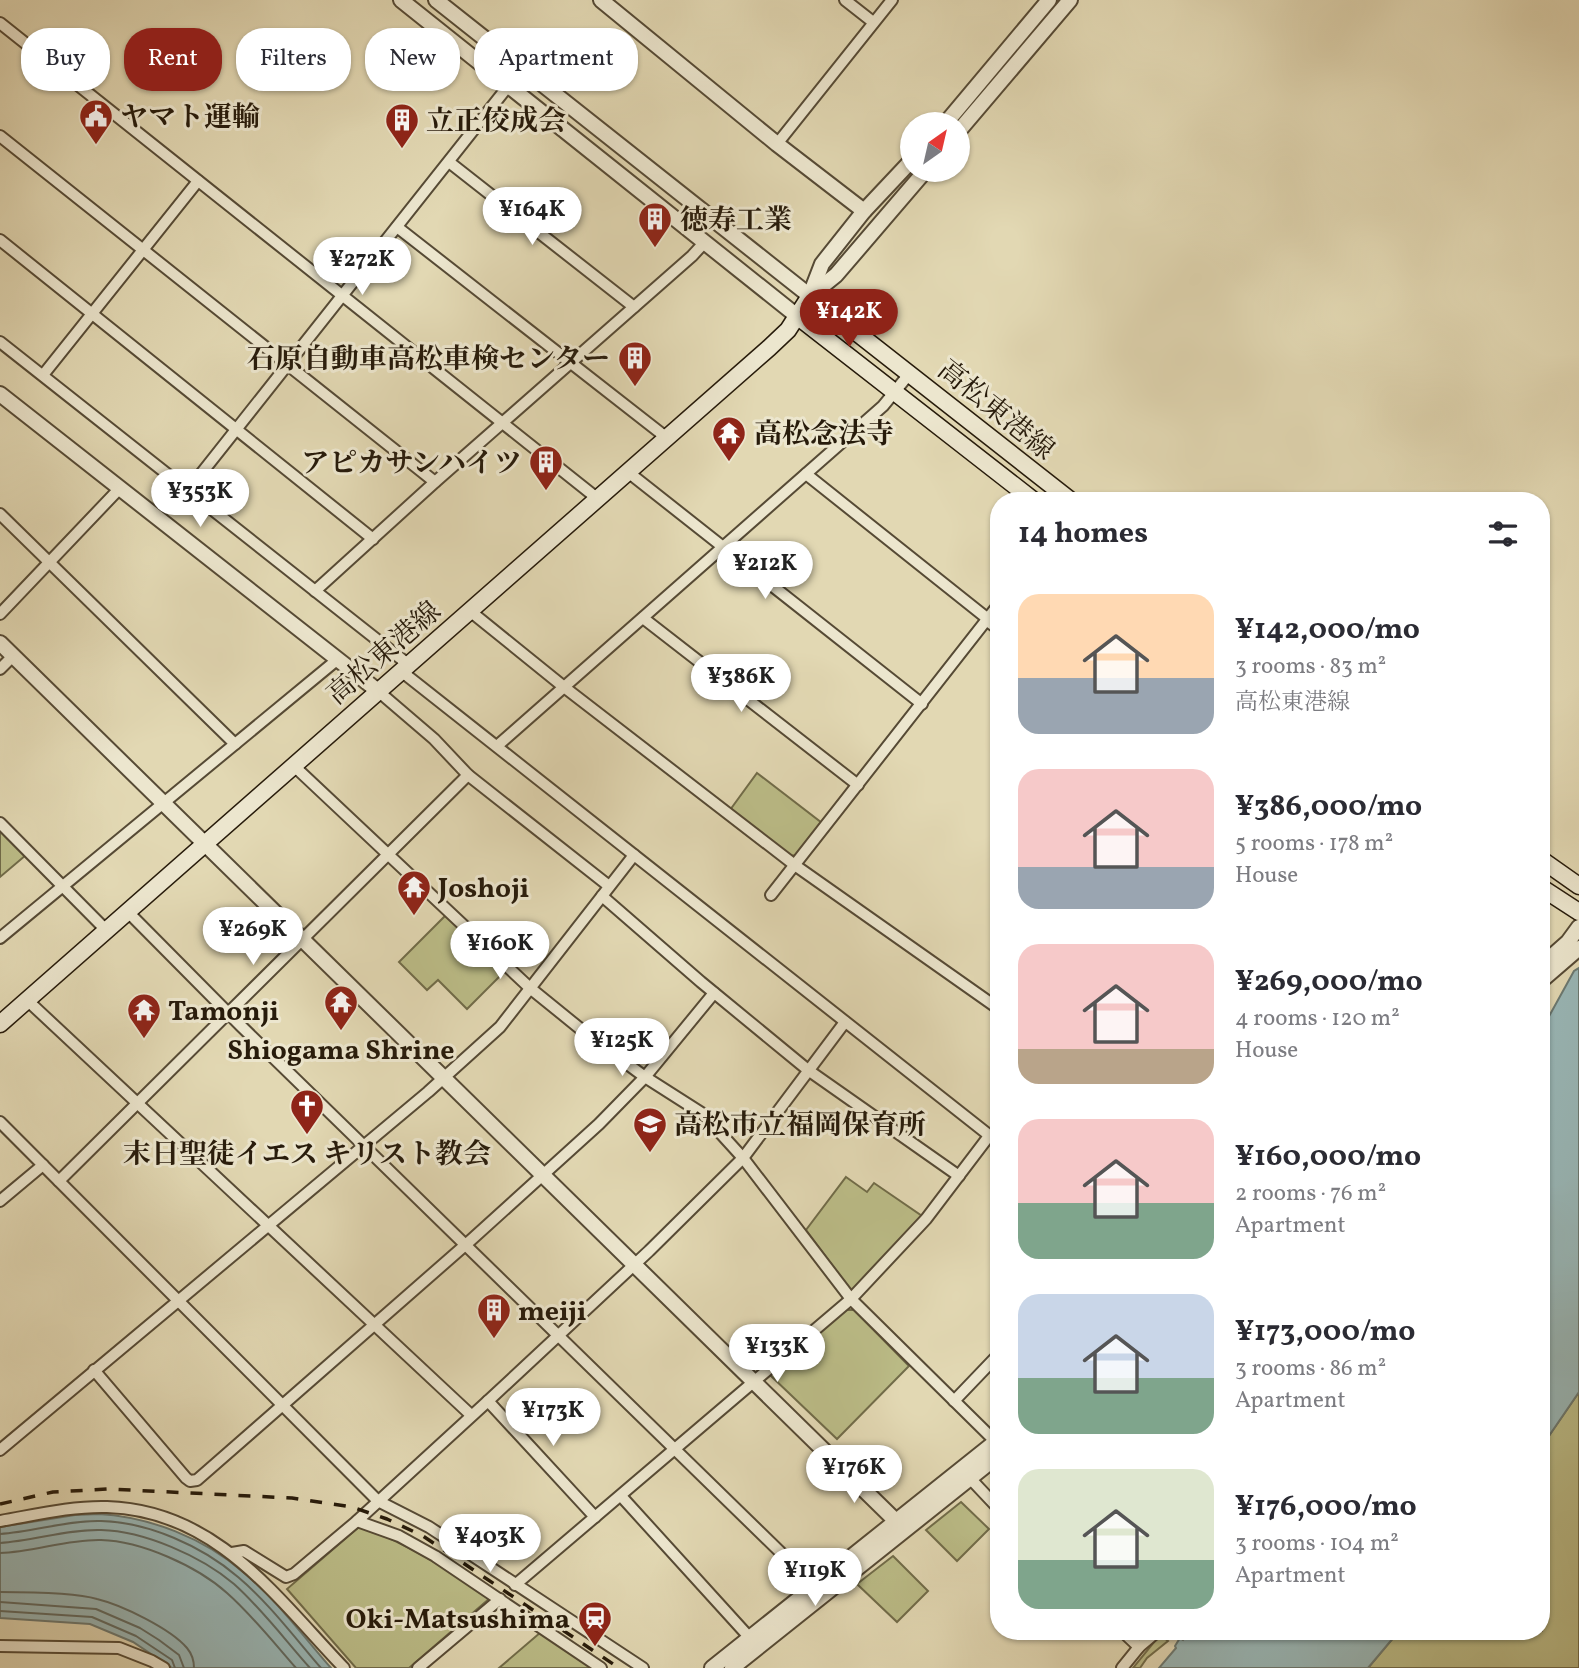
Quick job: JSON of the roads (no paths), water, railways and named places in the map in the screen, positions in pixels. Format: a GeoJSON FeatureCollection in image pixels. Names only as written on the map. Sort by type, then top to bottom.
{"type":"FeatureCollection","features":[{"type":"Feature","properties":{"kind":"main road","name":"高松東港線"},"geometry":{"type":"LineString","coordinates":[[0,1024],[781,336],[810,296],[1060,492]]}},
{"type":"Feature","properties":{"kind":"main road","name":"高松東港線"},"geometry":{"type":"LineString","coordinates":[[797,316],[1023,492]]}},
{"type":"Feature","properties":{"kind":"main road"},"geometry":{"type":"LineString","coordinates":[[1550,866],[1579,886]]}},
{"type":"Feature","properties":{"kind":"main road"},"geometry":{"type":"LineString","coordinates":[[1550,893],[1579,912]]}},
{"type":"Feature","properties":{"kind":"street"},"geometry":{"type":"LineString","coordinates":[[401,0],[474,57]]}},
{"type":"Feature","properties":{"kind":"street"},"geometry":{"type":"LineString","coordinates":[[436,0],[810,296]]}},
{"type":"Feature","properties":{"kind":"street"},"geometry":{"type":"LineString","coordinates":[[601,0],[618,5],[777,144],[864,211]]}},
{"type":"Feature","properties":{"kind":"street"},"geometry":{"type":"LineString","coordinates":[[845,0],[873,22]]}},
{"type":"Feature","properties":{"kind":"street"},"geometry":{"type":"LineString","coordinates":[[777,144],[891,0]]}},
{"type":"Feature","properties":{"kind":"street"},"geometry":{"type":"LineString","coordinates":[[955,112],[1049,0]]}},
{"type":"Feature","properties":{"kind":"street"},"geometry":{"type":"LineString","coordinates":[[970,118],[1070,0]]}},
{"type":"Feature","properties":{"kind":"street"},"geometry":{"type":"LineString","coordinates":[[0,23],[598,499]]}},
{"type":"Feature","properties":{"kind":"street"},"geometry":{"type":"LineString","coordinates":[[189,489],[504,91]]}},
{"type":"Feature","properties":{"kind":"street"},"geometry":{"type":"LineString","coordinates":[[516,91],[797,316]]}},
{"type":"Feature","properties":{"kind":"street"},"geometry":{"type":"LineString","coordinates":[[0,136],[435,482]]}},
{"type":"Feature","properties":{"kind":"street"},"geometry":{"type":"LineString","coordinates":[[449,162],[634,307]]}},
{"type":"Feature","properties":{"kind":"street"},"geometry":{"type":"LineString","coordinates":[[810,296],[822,264],[864,211],[900,173]]}},
{"type":"Feature","properties":{"kind":"street"},"geometry":{"type":"LineString","coordinates":[[43,375],[198,181]]}},
{"type":"Feature","properties":{"kind":"street"},"geometry":{"type":"LineString","coordinates":[[810,296],[836,275],[916,182]]}},
{"type":"Feature","properties":{"kind":"street"},"geometry":{"type":"LineString","coordinates":[[397,227],[667,438]]}},
{"type":"Feature","properties":{"kind":"street"},"geometry":{"type":"LineString","coordinates":[[0,240],[373,538]]}},
{"type":"Feature","properties":{"kind":"street"},"geometry":{"type":"LineString","coordinates":[[315,591],[704,243]]}},
{"type":"Feature","properties":{"kind":"street"},"geometry":{"type":"LineString","coordinates":[[0,342],[315,591],[498,746],[990,1136]]}},
{"type":"Feature","properties":{"kind":"street"},"geometry":{"type":"LineString","coordinates":[[498,746],[883,406],[910,373]]}},
{"type":"Feature","properties":{"kind":"street"},"geometry":{"type":"LineString","coordinates":[[0,394],[378,691],[434,739],[468,775],[609,886]]}},
{"type":"Feature","properties":{"kind":"street"},"geometry":{"type":"LineString","coordinates":[[628,472],[922,704]]}},
{"type":"Feature","properties":{"kind":"street"},"geometry":{"type":"LineString","coordinates":[[806,474],[990,620]]}},
{"type":"Feature","properties":{"kind":"street"},"geometry":{"type":"LineString","coordinates":[[0,614],[121,488]]}},
{"type":"Feature","properties":{"kind":"street"},"geometry":{"type":"LineString","coordinates":[[0,514],[235,744]]}},
{"type":"Feature","properties":{"kind":"street"},"geometry":{"type":"LineString","coordinates":[[470,611],[796,866],[990,1003]]}},
{"type":"Feature","properties":{"kind":"street"},"geometry":{"type":"LineString","coordinates":[[643,618],[858,785]]}},
{"type":"Feature","properties":{"kind":"street"},"geometry":{"type":"LineString","coordinates":[[771,895],[922,704],[990,628]]}},
{"type":"Feature","properties":{"kind":"street"},"geometry":{"type":"LineString","coordinates":[[0,643],[900,1525]]}},
{"type":"Feature","properties":{"kind":"street"},"geometry":{"type":"LineString","coordinates":[[0,669],[13,656]]}},
{"type":"Feature","properties":{"kind":"street"},"geometry":{"type":"LineString","coordinates":[[0,938],[338,659]]}},
{"type":"Feature","properties":{"kind":"street"},"geometry":{"type":"LineString","coordinates":[[293,765],[530,988],[645,1077],[703,1114],[743,1158],[851,1299],[990,1437]]}},
{"type":"Feature","properties":{"kind":"street"},"geometry":{"type":"LineString","coordinates":[[60,1181],[468,775]]}},
{"type":"Feature","properties":{"kind":"street"},"geometry":{"type":"LineString","coordinates":[[0,823],[106,930]]}},
{"type":"Feature","properties":{"kind":"street"},"geometry":{"type":"LineString","coordinates":[[0,1450],[444,1078],[500,1027],[634,855]]}},
{"type":"Feature","properties":{"kind":"street"},"geometry":{"type":"LineString","coordinates":[[602,896],[808,1070],[959,1176]]}},
{"type":"Feature","properties":{"kind":"street"},"geometry":{"type":"LineString","coordinates":[[127,911],[815,1586]]}},
{"type":"Feature","properties":{"kind":"street"},"geometry":{"type":"LineString","coordinates":[[1550,958],[1568,942],[1579,927]]}},
{"type":"Feature","properties":{"kind":"street"},"geometry":{"type":"LineString","coordinates":[[1550,973],[1579,948]]}},
{"type":"Feature","properties":{"kind":"street"},"geometry":{"type":"LineString","coordinates":[[94,1370],[190,1481],[197,1480],[466,1245],[599,1124],[645,1077],[714,993]]}},
{"type":"Feature","properties":{"kind":"street"},"geometry":{"type":"LineString","coordinates":[[27,1000],[471,1415]]}},
{"type":"Feature","properties":{"kind":"street"},"geometry":{"type":"LineString","coordinates":[[232,1553],[244,1551],[286,1577],[294,1574],[357,1521],[635,1264],[743,1158],[845,1022]]}},
{"type":"Feature","properties":{"kind":"street"},"geometry":{"type":"LineString","coordinates":[[0,1122],[379,1501],[429,1527],[643,1668]]}},
{"type":"Feature","properties":{"kind":"street"},"geometry":{"type":"LineString","coordinates":[[516,1585],[851,1299],[926,1219],[959,1176],[990,1143]]}},
{"type":"Feature","properties":{"kind":"street"},"geometry":{"type":"LineString","coordinates":[[0,1201],[43,1165]]}},
{"type":"Feature","properties":{"kind":"street"},"geometry":{"type":"LineString","coordinates":[[954,1401],[990,1363]]}},
{"type":"Feature","properties":{"kind":"street"},"geometry":{"type":"LineString","coordinates":[[488,1401],[595,1517]]}},
{"type":"Feature","properties":{"kind":"street"},"geometry":{"type":"LineString","coordinates":[[712,1668],[815,1586],[966,1474],[990,1452]]}},
{"type":"Feature","properties":{"kind":"street"},"geometry":{"type":"LineString","coordinates":[[966,1474],[990,1499]]}},
{"type":"Feature","properties":{"kind":"street"},"geometry":{"type":"LineString","coordinates":[[621,1496],[750,1638]]}},
{"type":"Feature","properties":{"kind":"street"},"geometry":{"type":"LineString","coordinates":[[0,1521],[80,1508],[131,1508],[161,1516],[197,1532],[232,1553],[283,1600],[344,1668]]}},
{"type":"Feature","properties":{"kind":"street"},"geometry":{"type":"LineString","coordinates":[[357,1521],[419,1547],[601,1668]]}},
{"type":"Feature","properties":{"kind":"street"},"geometry":{"type":"LineString","coordinates":[[732,1668],[900,1525]]}},
{"type":"Feature","properties":{"kind":"street"},"geometry":{"type":"LineString","coordinates":[[418,1668],[500,1599]]}},
{"type":"Feature","properties":{"kind":"street"},"geometry":{"type":"LineString","coordinates":[[1132,1640],[1139,1647]]}},
{"type":"Feature","properties":{"kind":"street"},"geometry":{"type":"LineString","coordinates":[[1122,1668],[1147,1640]]}},
{"type":"Feature","properties":{"kind":"street"},"geometry":{"type":"LineString","coordinates":[[0,1646],[118,1648],[156,1666]]}},
{"type":"Feature","properties":{"kind":"water"},"geometry":{"type":"Polygon","coordinates":[[[1579,968],[1579,1392],[1550,1434],[1550,1014],[1574,971],[1579,968]]]}},
{"type":"Feature","properties":{"kind":"water"},"geometry":{"type":"Polygon","coordinates":[[[99,1514],[138,1520],[176,1531],[228,1560],[267,1594],[331,1668],[172,1668],[133,1642],[90,1624],[0,1618],[0,1527],[75,1515],[99,1514]]]}},
{"type":"Feature","properties":{"kind":"water"},"geometry":{"type":"Polygon","coordinates":[[[1179,1640],[1391,1640],[1368,1668],[1159,1668],[1179,1640]]]}},
{"type":"Feature","properties":{"kind":"railway"},"geometry":{"type":"LineString","coordinates":[[0,1504],[53,1492],[108,1489],[292,1498],[352,1507],[387,1519],[423,1536],[619,1668]]}},
{"type":"Feature","properties":{"kind":"place","name":"ヤマト運輸"},"geometry":{"type":"Point","coordinates":[96,146]}},
{"type":"Feature","properties":{"kind":"place","name":"立正佼成会"},"geometry":{"type":"Point","coordinates":[402,150]}},
{"type":"Feature","properties":{"kind":"place","name":"徳寿工業"},"geometry":{"type":"Point","coordinates":[655,249]}},
{"type":"Feature","properties":{"kind":"place","name":"石原自動車高松車検センター"},"geometry":{"type":"Point","coordinates":[635,388]}},
{"type":"Feature","properties":{"kind":"place","name":"高松念法寺"},"geometry":{"type":"Point","coordinates":[729,463]}},
{"type":"Feature","properties":{"kind":"place","name":"アピカサンハイツ"},"geometry":{"type":"Point","coordinates":[546,492]}},
{"type":"Feature","properties":{"kind":"place","name":"Joshoji"},"geometry":{"type":"Point","coordinates":[414,917]}},
{"type":"Feature","properties":{"kind":"place","name":"Shiogama Shrine"},"geometry":{"type":"Point","coordinates":[341,1032]}},
{"type":"Feature","properties":{"kind":"place","name":"Tamonji"},"geometry":{"type":"Point","coordinates":[144,1040]}},
{"type":"Feature","properties":{"kind":"place","name":"末日聖徒イエス キリスト教会"},"geometry":{"type":"Point","coordinates":[307,1136]}},
{"type":"Feature","properties":{"kind":"place","name":"高松市立福岡保育所"},"geometry":{"type":"Point","coordinates":[650,1154]}},
{"type":"Feature","properties":{"kind":"place","name":"meiji"},"geometry":{"type":"Point","coordinates":[494,1340]}},
{"type":"Feature","properties":{"kind":"place","name":"Oki-Matsushima"},"geometry":{"type":"Point","coordinates":[595,1648]}}]}
